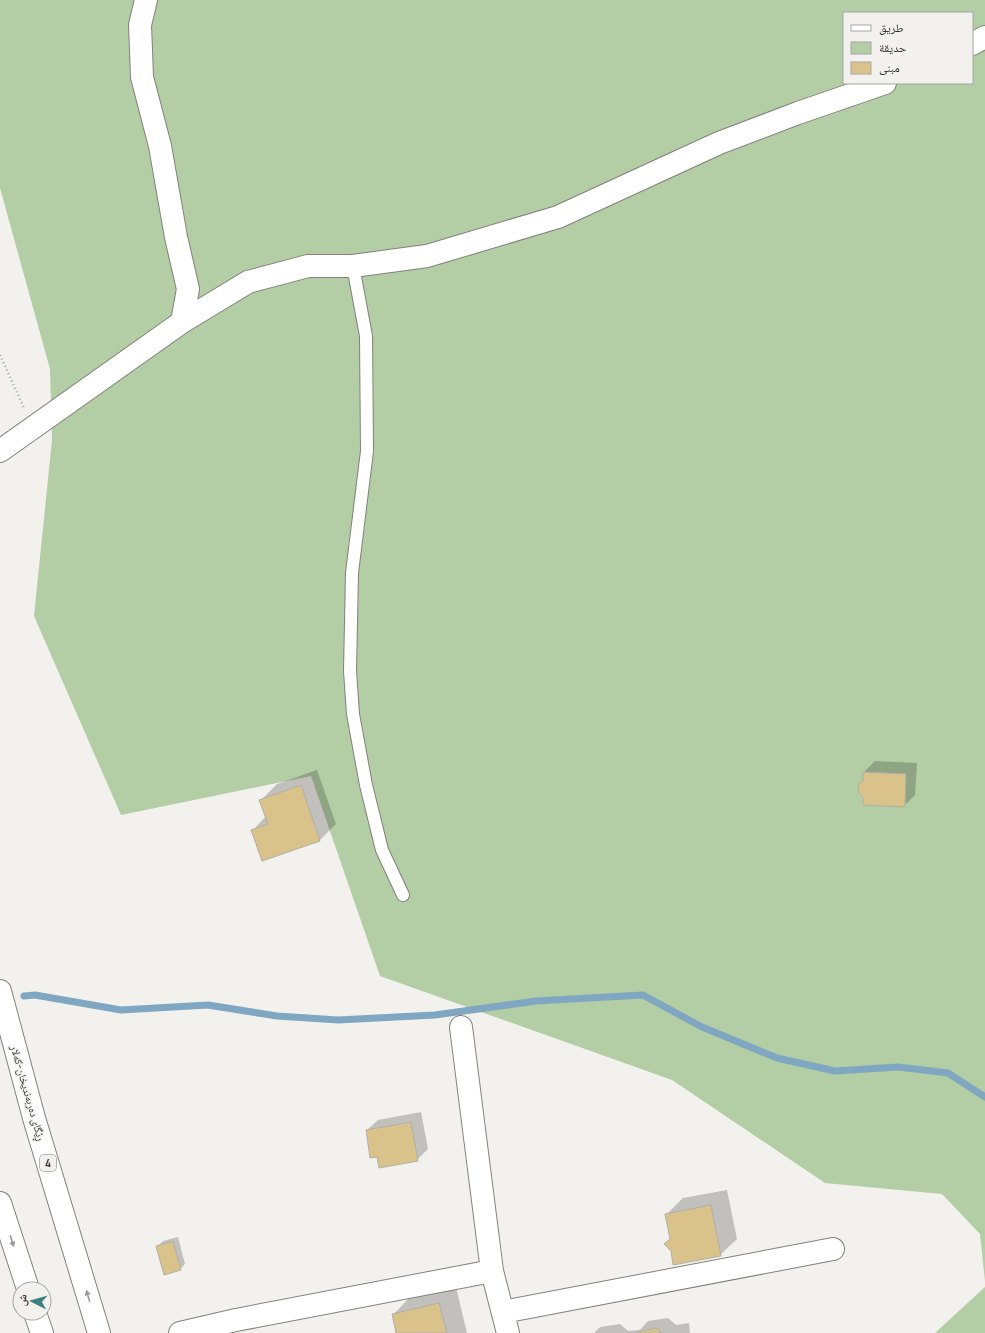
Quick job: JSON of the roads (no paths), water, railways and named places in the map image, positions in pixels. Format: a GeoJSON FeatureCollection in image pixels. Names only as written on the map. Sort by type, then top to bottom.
{"type":"FeatureCollection","features":[{"type":"Feature","properties":{"kind":"main road"},"geometry":{"type":"LineString","coordinates":[[146,0],[140,26],[142,77],[160,146],[176,236],[188,289],[182,322]]}},
{"type":"Feature","properties":{"kind":"main road"},"geometry":{"type":"LineString","coordinates":[[973,43],[985,37]]}},
{"type":"Feature","properties":{"kind":"main road"},"geometry":{"type":"LineString","coordinates":[[0,451],[182,322],[248,282],[308,266],[352,266],[427,256],[558,217],[719,143],[798,113],[882,84]]}},
{"type":"Feature","properties":{"kind":"main road","name":"ڕێگای دەربەندیخان-کەلار"},"geometry":{"type":"LineString","coordinates":[[0,991],[34,1118],[99,1333]]}},
{"type":"Feature","properties":{"kind":"main road"},"geometry":{"type":"LineString","coordinates":[[461,1027],[492,1271],[508,1333]]}},
{"type":"Feature","properties":{"kind":"main road"},"geometry":{"type":"LineString","coordinates":[[0,1203],[25,1281]]}},
{"type":"Feature","properties":{"kind":"main road"},"geometry":{"type":"LineString","coordinates":[[503,1312],[833,1249]]}},
{"type":"Feature","properties":{"kind":"main road"},"geometry":{"type":"LineString","coordinates":[[180,1333],[205,1330],[236,1320],[492,1271]]}},
{"type":"Feature","properties":{"kind":"main road"},"geometry":{"type":"LineString","coordinates":[[38,1321],[42,1333]]}},
{"type":"Feature","properties":{"kind":"lane"},"geometry":{"type":"LineString","coordinates":[[352,266],[366,336],[367,451],[352,572],[350,670],[353,714],[366,785],[382,850],[403,895]]}},
{"type":"Feature","properties":{"kind":"waterway"},"geometry":{"type":"LineString","coordinates":[[24,996],[35,995],[121,1010],[208,1005],[277,1016],[338,1020],[435,1015],[536,1001],[643,995],[702,1027],[777,1058],[835,1071],[898,1067],[948,1073],[985,1097]]}}]}
